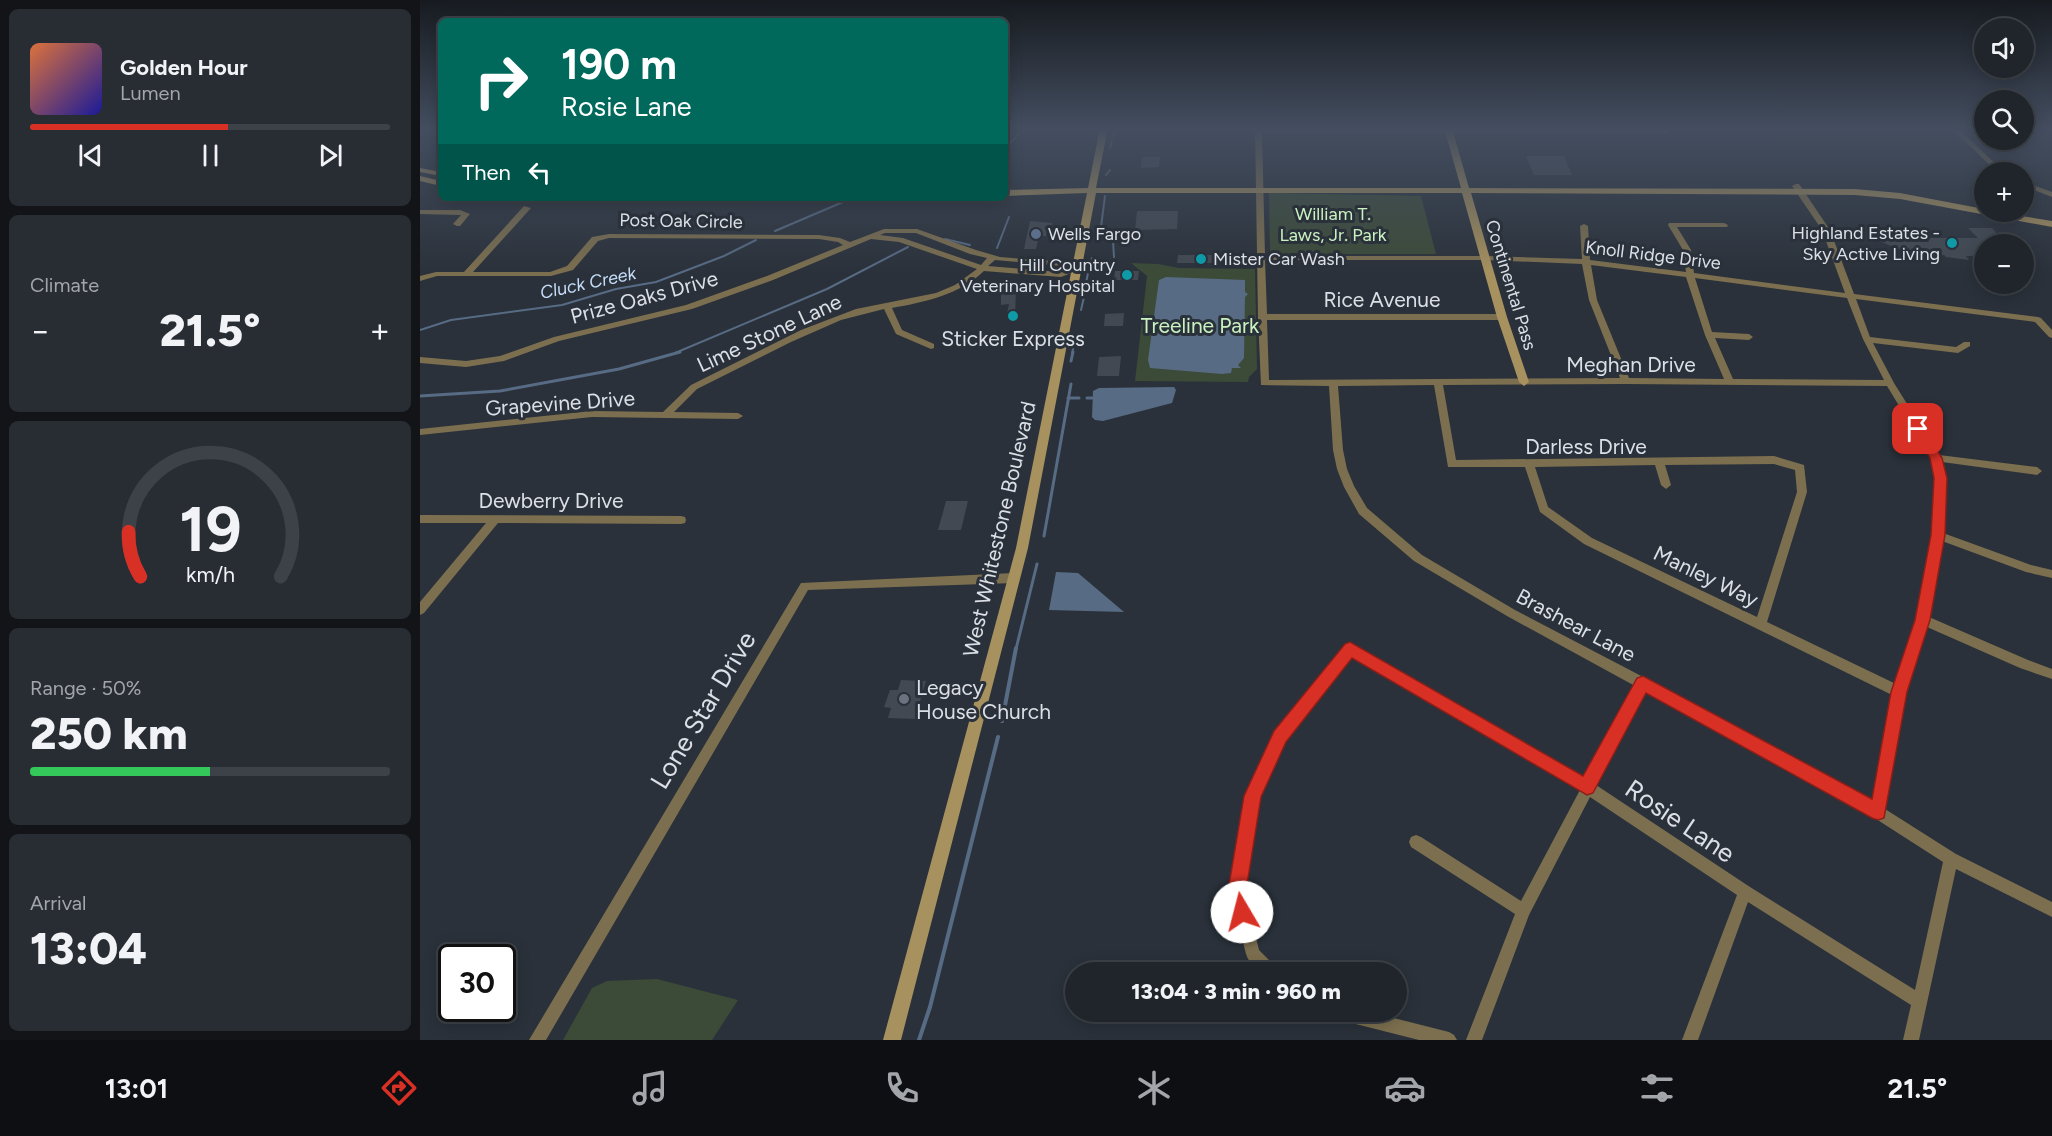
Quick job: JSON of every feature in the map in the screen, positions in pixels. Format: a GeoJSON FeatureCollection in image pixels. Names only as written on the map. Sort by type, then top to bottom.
{"type":"FeatureCollection","features":[{"type":"Feature","properties":{"kind":"main road","name":"West Whitestone Boulevard"},"geometry":{"type":"LineString","coordinates":[[892,1040],[1014,578],[1044,440],[1072,270],[1093,177]]}},
{"type":"Feature","properties":{"kind":"main road","name":"Continental Pass"},"geometry":{"type":"LineString","coordinates":[[1462,177],[1502,317],[1524,382]]}},
{"type":"Feature","properties":{"kind":"main road"},"geometry":{"type":"LineString","coordinates":[[420,178],[438,183]]}},
{"type":"Feature","properties":{"kind":"main road"},"geometry":{"type":"LineString","coordinates":[[1008,187],[1798,189],[1874,187],[1974,204]]}},
{"type":"Feature","properties":{"kind":"main road"},"geometry":{"type":"LineString","coordinates":[[1008,193],[1091,188]]}},
{"type":"Feature","properties":{"kind":"main road"},"geometry":{"type":"LineString","coordinates":[[1798,189],[1878,193],[2052,224]]}},
{"type":"Feature","properties":{"kind":"main road"},"geometry":{"type":"LineString","coordinates":[[2034,215],[2052,218]]}},
{"type":"Feature","properties":{"kind":"street"},"geometry":{"type":"LineString","coordinates":[[1260,177],[1262,317]]}},
{"type":"Feature","properties":{"kind":"street"},"geometry":{"type":"LineString","coordinates":[[2034,188],[2052,195]]}},
{"type":"Feature","properties":{"kind":"street"},"geometry":{"type":"LineString","coordinates":[[1798,189],[1826,230],[1867,339],[1890,383],[1936,458],[1941,478],[1938,535],[1923,620],[1899,692],[1878,812]]}},
{"type":"Feature","properties":{"kind":"street"},"geometry":{"type":"LineString","coordinates":[[466,274],[527,208]]}},
{"type":"Feature","properties":{"kind":"street"},"geometry":{"type":"LineString","coordinates":[[420,212],[466,214],[457,224]]}},
{"type":"Feature","properties":{"kind":"street"},"geometry":{"type":"LineString","coordinates":[[1724,225],[1672,225],[1687,250],[1690,276],[1709,335],[1730,383]]}},
{"type":"Feature","properties":{"kind":"street"},"geometry":{"type":"LineString","coordinates":[[1584,226],[1586,262],[1593,300],[1626,381]]}},
{"type":"Feature","properties":{"kind":"street","name":"Prize Oaks Drive"},"geometry":{"type":"LineString","coordinates":[[420,360],[466,364],[501,358],[557,339],[689,307],[770,278],[884,231],[910,230],[993,257],[1065,264],[1072,270],[1061,274],[983,268],[900,240],[872,237]]}},
{"type":"Feature","properties":{"kind":"street","name":"Post Oak Circle"},"geometry":{"type":"LineString","coordinates":[[420,279],[436,274],[551,274],[561,272],[576,263],[595,239],[609,236],[819,237],[840,240],[849,245]]}},
{"type":"Feature","properties":{"kind":"street","name":"Lime Stone Lane"},"geometry":{"type":"LineString","coordinates":[[665,415],[694,387],[705,381],[837,318],[935,297],[954,290],[983,268],[993,257]]}},
{"type":"Feature","properties":{"kind":"street","name":"Knoll Ridge Drive"},"geometry":{"type":"LineString","coordinates":[[1261,258],[1485,258],[1586,262],[2038,320],[2052,336]]}},
{"type":"Feature","properties":{"kind":"street"},"geometry":{"type":"LineString","coordinates":[[887,307],[899,332],[931,346]]}},
{"type":"Feature","properties":{"kind":"street","name":"Rice Avenue"},"geometry":{"type":"LineString","coordinates":[[1262,317],[1502,317]]}},
{"type":"Feature","properties":{"kind":"street","name":"Meghan Drive"},"geometry":{"type":"LineString","coordinates":[[1262,317],[1264,383],[1626,381],[1890,383]]}},
{"type":"Feature","properties":{"kind":"street"},"geometry":{"type":"LineString","coordinates":[[1709,335],[1749,337]]}},
{"type":"Feature","properties":{"kind":"street"},"geometry":{"type":"LineString","coordinates":[[1867,339],[1958,350],[1967,344]]}},
{"type":"Feature","properties":{"kind":"street","name":"Darless Drive"},"geometry":{"type":"LineString","coordinates":[[1438,383],[1452,464],[1774,460],[1800,468],[1802,492],[1760,625]]}},
{"type":"Feature","properties":{"kind":"street","name":"Brashear Lane"},"geometry":{"type":"LineString","coordinates":[[1333,384],[1342,469],[1349,487],[1363,511],[1418,558],[1511,613],[1878,812],[1951,859],[2052,910]]}},
{"type":"Feature","properties":{"kind":"street","name":"Grapevine Drive"},"geometry":{"type":"LineString","coordinates":[[420,432],[592,414],[738,416]]}},
{"type":"Feature","properties":{"kind":"street"},"geometry":{"type":"LineString","coordinates":[[1936,458],[2037,471]]}},
{"type":"Feature","properties":{"kind":"street"},"geometry":{"type":"LineString","coordinates":[[1659,463],[1666,485]]}},
{"type":"Feature","properties":{"kind":"street","name":"Manley Way"},"geometry":{"type":"LineString","coordinates":[[1529,464],[1544,509],[1560,523],[1588,541],[1899,692]]}},
{"type":"Feature","properties":{"kind":"street","name":"Dewberry Drive"},"geometry":{"type":"LineString","coordinates":[[420,519],[681,520]]}},
{"type":"Feature","properties":{"kind":"street"},"geometry":{"type":"LineString","coordinates":[[420,610],[495,520]]}},
{"type":"Feature","properties":{"kind":"street"},"geometry":{"type":"LineString","coordinates":[[1938,535],[2030,569],[2052,574]]}},
{"type":"Feature","properties":{"kind":"street","name":"Lone Star Drive"},"geometry":{"type":"LineString","coordinates":[[537,1040],[805,586],[1014,578]]}},
{"type":"Feature","properties":{"kind":"street"},"geometry":{"type":"LineString","coordinates":[[1923,620],[2052,674]]}},
{"type":"Feature","properties":{"kind":"street","name":"Rosie Lane"},"geometry":{"type":"LineString","coordinates":[[1260,962],[1252,954],[1237,891],[1252,796],[1280,736],[1350,649],[1587,787],[1745,892],[1919,1001]]}},
{"type":"Feature","properties":{"kind":"street"},"geometry":{"type":"LineString","coordinates":[[1474,1040],[1523,911],[1643,683]]}},
{"type":"Feature","properties":{"kind":"street"},"geometry":{"type":"LineString","coordinates":[[1416,842],[1523,911]]}},
{"type":"Feature","properties":{"kind":"street"},"geometry":{"type":"LineString","coordinates":[[1911,1040],[1951,859]]}},
{"type":"Feature","properties":{"kind":"street"},"geometry":{"type":"LineString","coordinates":[[1690,1040],[1745,892]]}},
{"type":"Feature","properties":{"kind":"street"},"geometry":{"type":"LineString","coordinates":[[1379,1022],[1449,1040]]}},
{"type":"Feature","properties":{"kind":"green space","name":"William T. Laws, Jr. Park"},"geometry":{"type":"Polygon","coordinates":[[[1269,193],[1421,196],[1436,254],[1270,254],[1269,193]]]}},
{"type":"Feature","properties":{"kind":"green space","name":"Treeline Park"},"geometry":{"type":"Polygon","coordinates":[[[1131,263],[1158,264],[1179,268],[1255,269],[1257,369],[1249,377],[1248,382],[1135,381],[1147,276],[1131,263]]]}},
{"type":"Feature","properties":{"kind":"green space"},"geometry":{"type":"Polygon","coordinates":[[[657,979],[738,1000],[712,1040],[563,1040],[592,988],[607,981],[657,979]]]}},
{"type":"Feature","properties":{"kind":"water","name":"Treeline Park"},"geometry":{"type":"Polygon","coordinates":[[[1166,277],[1245,280],[1245,292],[1248,294],[1245,297],[1244,358],[1238,365],[1241,368],[1232,368],[1231,373],[1222,374],[1150,368],[1148,360],[1159,280],[1166,277]]]}},
{"type":"Feature","properties":{"kind":"water"},"geometry":{"type":"Polygon","coordinates":[[[1174,387],[1176,390],[1172,403],[1103,421],[1092,417],[1093,391],[1099,388],[1174,387]]]}},
{"type":"Feature","properties":{"kind":"water"},"geometry":{"type":"Polygon","coordinates":[[[1056,572],[1078,573],[1124,612],[1049,610],[1056,572]]]}},
{"type":"Feature","properties":{"kind":"building"},"geometry":{"type":"Polygon","coordinates":[[[1137,211],[1178,211],[1177,229],[1135,230],[1137,211]]]}},
{"type":"Feature","properties":{"kind":"building","name":"Wells Fargo"},"geometry":{"type":"Polygon","coordinates":[[[1030,221],[1052,223],[1050,232],[1047,232],[1046,236],[1039,236],[1036,249],[1024,249],[1030,221]]]}},
{"type":"Feature","properties":{"kind":"building","name":"Highland Estates - Sky Active Living"},"geometry":{"type":"Polygon","coordinates":[[[1876,228],[1909,242],[1929,242],[1926,238],[1974,238],[1974,256],[1966,256],[1969,260],[1944,255],[1915,255],[1868,237],[1876,228]]]}},
{"type":"Feature","properties":{"kind":"building","name":"Highland Estates - Sky Active Living"},"geometry":{"type":"Polygon","coordinates":[[[1968,228],[1992,228],[1997,234],[1974,234],[1968,228]]]}},
{"type":"Feature","properties":{"kind":"building","name":"Mister Car Wash"},"geometry":{"type":"Polygon","coordinates":[[[1178,255],[1225,255],[1224,263],[1177,263],[1178,255]]]}},
{"type":"Feature","properties":{"kind":"building","name":"Hill Country Veterinary Hospital"},"geometry":{"type":"Polygon","coordinates":[[[1115,271],[1139,271],[1138,280],[1114,280],[1115,271]]]}},
{"type":"Feature","properties":{"kind":"building"},"geometry":{"type":"Polygon","coordinates":[[[1016,287],[1015,319],[1006,318],[1009,304],[1001,305],[1001,289],[1016,287]]]}},
{"type":"Feature","properties":{"kind":"building"},"geometry":{"type":"Polygon","coordinates":[[[1124,313],[1123,326],[1104,326],[1105,314],[1124,313]]]}},
{"type":"Feature","properties":{"kind":"building"},"geometry":{"type":"Polygon","coordinates":[[[1121,356],[1119,376],[1097,376],[1099,357],[1121,356]]]}},
{"type":"Feature","properties":{"kind":"building"},"geometry":{"type":"Polygon","coordinates":[[[946,501],[968,501],[961,530],[938,530],[946,501]]]}},
{"type":"Feature","properties":{"kind":"building","name":"Legacy House Church"},"geometry":{"type":"Polygon","coordinates":[[[901,680],[926,681],[915,719],[888,718],[891,708],[884,707],[890,690],[898,690],[901,680]]]}},
{"type":"Feature","properties":{"kind":"waterway"},"geometry":{"type":"LineString","coordinates":[[1101,227],[1105,196]]}},
{"type":"Feature","properties":{"kind":"waterway","name":"Cluck Creek"},"geometry":{"type":"LineString","coordinates":[[775,231],[843,202]]}},
{"type":"Feature","properties":{"kind":"waterway"},"geometry":{"type":"LineString","coordinates":[[997,248],[1009,217]]}},
{"type":"Feature","properties":{"kind":"waterway"},"geometry":{"type":"LineString","coordinates":[[945,239],[970,245]]}},
{"type":"Feature","properties":{"kind":"waterway","name":"Cluck Creek"},"geometry":{"type":"LineString","coordinates":[[420,330],[451,320],[562,305],[616,289],[656,282],[724,256],[756,240]]}},
{"type":"Feature","properties":{"kind":"waterway"},"geometry":{"type":"LineString","coordinates":[[1113,241],[1114,257]]}},
{"type":"Feature","properties":{"kind":"waterway"},"geometry":{"type":"LineString","coordinates":[[675,353],[827,289],[908,247]]}},
{"type":"Feature","properties":{"kind":"waterway"},"geometry":{"type":"LineString","coordinates":[[1089,266],[1092,258]]}},
{"type":"Feature","properties":{"kind":"waterway"},"geometry":{"type":"LineString","coordinates":[[1086,283],[1088,273]]}},
{"type":"Feature","properties":{"kind":"waterway"},"geometry":{"type":"LineString","coordinates":[[1081,310],[1084,297]]}},
{"type":"Feature","properties":{"kind":"waterway"},"geometry":{"type":"LineString","coordinates":[[1072,353],[1074,345]]}},
{"type":"Feature","properties":{"kind":"waterway"},"geometry":{"type":"LineString","coordinates":[[420,396],[500,391],[619,369],[680,352]]}},
{"type":"Feature","properties":{"kind":"waterway"},"geometry":{"type":"LineString","coordinates":[[1071,361],[1073,352]]}},
{"type":"Feature","properties":{"kind":"waterway"},"geometry":{"type":"LineString","coordinates":[[1069,398],[1071,384]]}},
{"type":"Feature","properties":{"kind":"waterway"},"geometry":{"type":"LineString","coordinates":[[1044,536],[1069,398]]}},
{"type":"Feature","properties":{"kind":"waterway"},"geometry":{"type":"LineString","coordinates":[[1069,398],[1079,398]]}},
{"type":"Feature","properties":{"kind":"waterway"},"geometry":{"type":"LineString","coordinates":[[1087,398],[1094,398]]}},
{"type":"Feature","properties":{"kind":"waterway"},"geometry":{"type":"LineString","coordinates":[[1016,649],[1037,564]]}},
{"type":"Feature","properties":{"kind":"waterway"},"geometry":{"type":"LineString","coordinates":[[1002,721],[1016,648]]}},
{"type":"Feature","properties":{"kind":"waterway"},"geometry":{"type":"LineString","coordinates":[[919,1040],[930,1007],[998,737]]}},
{"type":"Feature","properties":{"kind":"place","name":"Wells Fargo"},"geometry":{"type":"Point","coordinates":[1036,234]}},
{"type":"Feature","properties":{"kind":"place","name":"Highland Estates - Sky Active Living"},"geometry":{"type":"Point","coordinates":[1952,243]}},
{"type":"Feature","properties":{"kind":"place","name":"Mister Car Wash"},"geometry":{"type":"Point","coordinates":[1201,259]}},
{"type":"Feature","properties":{"kind":"place","name":"Hill Country Veterinary Hospital"},"geometry":{"type":"Point","coordinates":[1127,275]}},
{"type":"Feature","properties":{"kind":"place","name":"Sticker Express"},"geometry":{"type":"Point","coordinates":[1013,316]}},
{"type":"Feature","properties":{"kind":"place","name":"Legacy House Church"},"geometry":{"type":"Point","coordinates":[904,699]}},
{"type":"Feature","properties":{"kind":"route"},"geometry":{"type":"LineString","coordinates":[[1242,912],[1237,891],[1252,796],[1280,736],[1350,649],[1587,787],[1643,683],[1878,812],[1899,692],[1923,620],[1938,535],[1941,478],[1936,458],[1918,429]]}}]}
